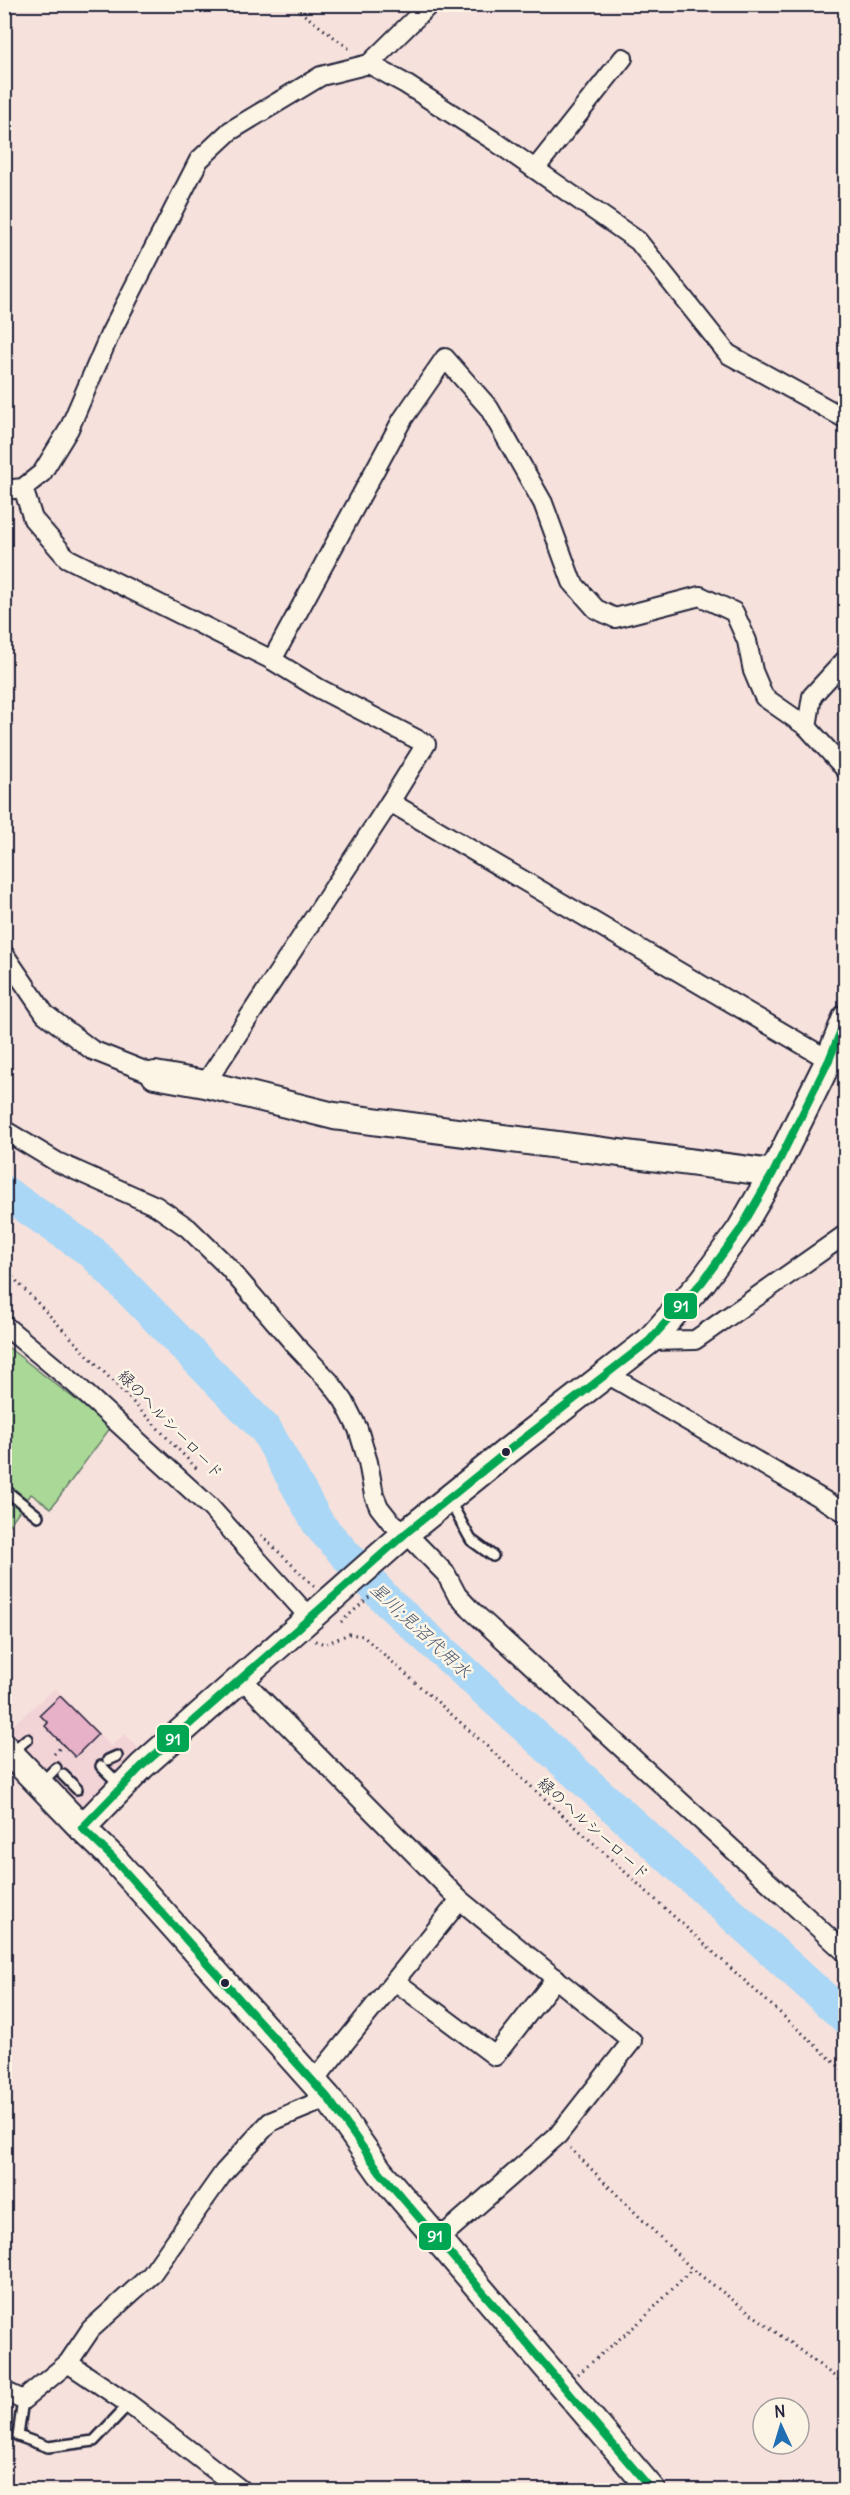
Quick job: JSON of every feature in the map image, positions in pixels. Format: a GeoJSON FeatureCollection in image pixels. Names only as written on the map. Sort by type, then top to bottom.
{"type":"FeatureCollection","features":[{"type":"Feature","properties":{"kind":"main road"},"geometry":{"type":"LineString","coordinates":[[82,1828],[141,1766],[242,1679],[313,1630],[328,1593],[386,1552],[406,1533],[505,1453],[649,1341],[703,1281],[740,1230],[773,1173],[829,1060],[846,1018]]}},
{"type":"Feature","properties":{"kind":"main road"},"geometry":{"type":"LineString","coordinates":[[155,1075],[205,1084],[334,1116],[773,1173]]}},
{"type":"Feature","properties":{"kind":"main road"},"geometry":{"type":"LineString","coordinates":[[14,1746],[53,1775],[82,1828],[120,1866],[320,2090],[380,2172],[652,2490]]}},
{"type":"Feature","properties":{"kind":"street"},"geometry":{"type":"LineString","coordinates":[[4,490],[23,488],[42,473],[69,429],[110,334],[199,160],[230,131],[321,76],[369,64],[430,4]]}},
{"type":"Feature","properties":{"kind":"street"},"geometry":{"type":"LineString","coordinates":[[535,169],[624,58]]}},
{"type":"Feature","properties":{"kind":"street"},"geometry":{"type":"LineString","coordinates":[[369,64],[404,83],[535,169],[638,241],[728,354],[846,419]]}},
{"type":"Feature","properties":{"kind":"street"},"geometry":{"type":"LineString","coordinates":[[272,660],[402,420],[445,358],[489,408],[543,503],[573,582],[596,609],[615,618],[700,596],[734,612],[747,640],[753,671],[764,697],[807,727],[846,770]]}},
{"type":"Feature","properties":{"kind":"street"},"geometry":{"type":"LineString","coordinates":[[23,488],[33,519],[68,558],[272,660],[318,688],[426,744],[205,1084]]}},
{"type":"Feature","properties":{"kind":"street"},"geometry":{"type":"LineString","coordinates":[[807,727],[812,696],[846,659]]}},
{"type":"Feature","properties":{"kind":"street"},"geometry":{"type":"LineString","coordinates":[[390,802],[829,1060]]}},
{"type":"Feature","properties":{"kind":"street"},"geometry":{"type":"LineString","coordinates":[[4,954],[45,1014],[92,1050],[155,1075]]}},
{"type":"Feature","properties":{"kind":"street"},"geometry":{"type":"LineString","coordinates":[[4,1130],[57,1162],[156,1206],[204,1241],[330,1382],[344,1401],[364,1445],[374,1495],[379,1507],[393,1524],[406,1533],[446,1574],[457,1595],[846,1953]]}},
{"type":"Feature","properties":{"kind":"street"},"geometry":{"type":"LineString","coordinates":[[649,1341],[695,1340],[846,1234]]}},
{"type":"Feature","properties":{"kind":"street"},"geometry":{"type":"LineString","coordinates":[[4,1325],[75,1384],[210,1507],[313,1630]]}},
{"type":"Feature","properties":{"kind":"street"},"geometry":{"type":"LineString","coordinates":[[608,1374],[846,1513]]}},
{"type":"Feature","properties":{"kind":"street"},"geometry":{"type":"LineString","coordinates":[[242,1679],[460,1900],[632,2041],[558,2135],[438,2240]]}},
{"type":"Feature","properties":{"kind":"street"},"geometry":{"type":"LineString","coordinates":[[4,2391],[23,2400],[68,2363],[91,2329],[151,2275],[240,2153],[270,2122],[320,2090],[395,1981],[460,1900]]}},
{"type":"Feature","properties":{"kind":"street"},"geometry":{"type":"LineString","coordinates":[[395,1981],[495,2056],[556,1978]]}},
{"type":"Feature","properties":{"kind":"street"},"geometry":{"type":"LineString","coordinates":[[68,2363],[129,2404],[241,2490]]}},
{"type":"Feature","properties":{"kind":"lane"},"geometry":{"type":"LineString","coordinates":[[4,1489],[38,1516]]}},
{"type":"Feature","properties":{"kind":"lane"},"geometry":{"type":"LineString","coordinates":[[449,1500],[471,1540],[493,1556]]}},
{"type":"Feature","properties":{"kind":"lane"},"geometry":{"type":"LineString","coordinates":[[109,1760],[122,1786]]}},
{"type":"Feature","properties":{"kind":"lane"},"geometry":{"type":"LineString","coordinates":[[53,1775],[77,1789]]}},
{"type":"Feature","properties":{"kind":"lane"},"geometry":{"type":"LineString","coordinates":[[23,2400],[18,2436],[48,2447],[94,2440],[129,2404]]}},
{"type":"Feature","properties":{"kind":"path"},"geometry":{"type":"LineString","coordinates":[[290,4],[369,64]]}},
{"type":"Feature","properties":{"kind":"path","name":"緑のヘルシーロード"},"geometry":{"type":"LineString","coordinates":[[4,1268],[205,1477]]}},
{"type":"Feature","properties":{"kind":"path"},"geometry":{"type":"LineString","coordinates":[[255,1528],[328,1593]]}},
{"type":"Feature","properties":{"kind":"path","name":"緑のヘルシーロード"},"geometry":{"type":"LineString","coordinates":[[313,1630],[325,1644],[349,1634],[363,1636],[846,2073]]}},
{"type":"Feature","properties":{"kind":"path"},"geometry":{"type":"LineString","coordinates":[[558,2135],[692,2269],[846,2385]]}},
{"type":"Feature","properties":{"kind":"path"},"geometry":{"type":"LineString","coordinates":[[563,2386],[642,2319],[692,2269]]}},
{"type":"Feature","properties":{"kind":"shaded area"},"geometry":{"type":"Polygon","coordinates":[[[55,1688],[111,1746],[125,1734],[142,1752],[85,1804],[78,1807],[5,1732],[55,1688]]]}},
{"type":"Feature","properties":{"kind":"green space"},"geometry":{"type":"Polygon","coordinates":[[[5,1345],[111,1427],[51,1508],[31,1494],[5,1531],[5,1345]]]}},
{"type":"Feature","properties":{"kind":"building"},"geometry":{"type":"Polygon","coordinates":[[[60,1696],[98,1734],[75,1757],[45,1726],[48,1723],[40,1715],[60,1696]]]}},
{"type":"Feature","properties":{"kind":"waterway","name":"星川;見沼代用水"},"geometry":{"type":"LineString","coordinates":[[4,1192],[92,1252],[266,1430],[319,1525],[388,1602],[846,2018]]}},
{"type":"Feature","properties":{"kind":"transit line","name":"91"},"geometry":{"type":"LineString","coordinates":[[652,2490],[380,2172],[328,2098],[112,1857],[82,1828],[142,1766],[406,1533],[649,1341],[703,1281],[740,1230],[773,1173],[829,1060],[846,1018]]}}]}
